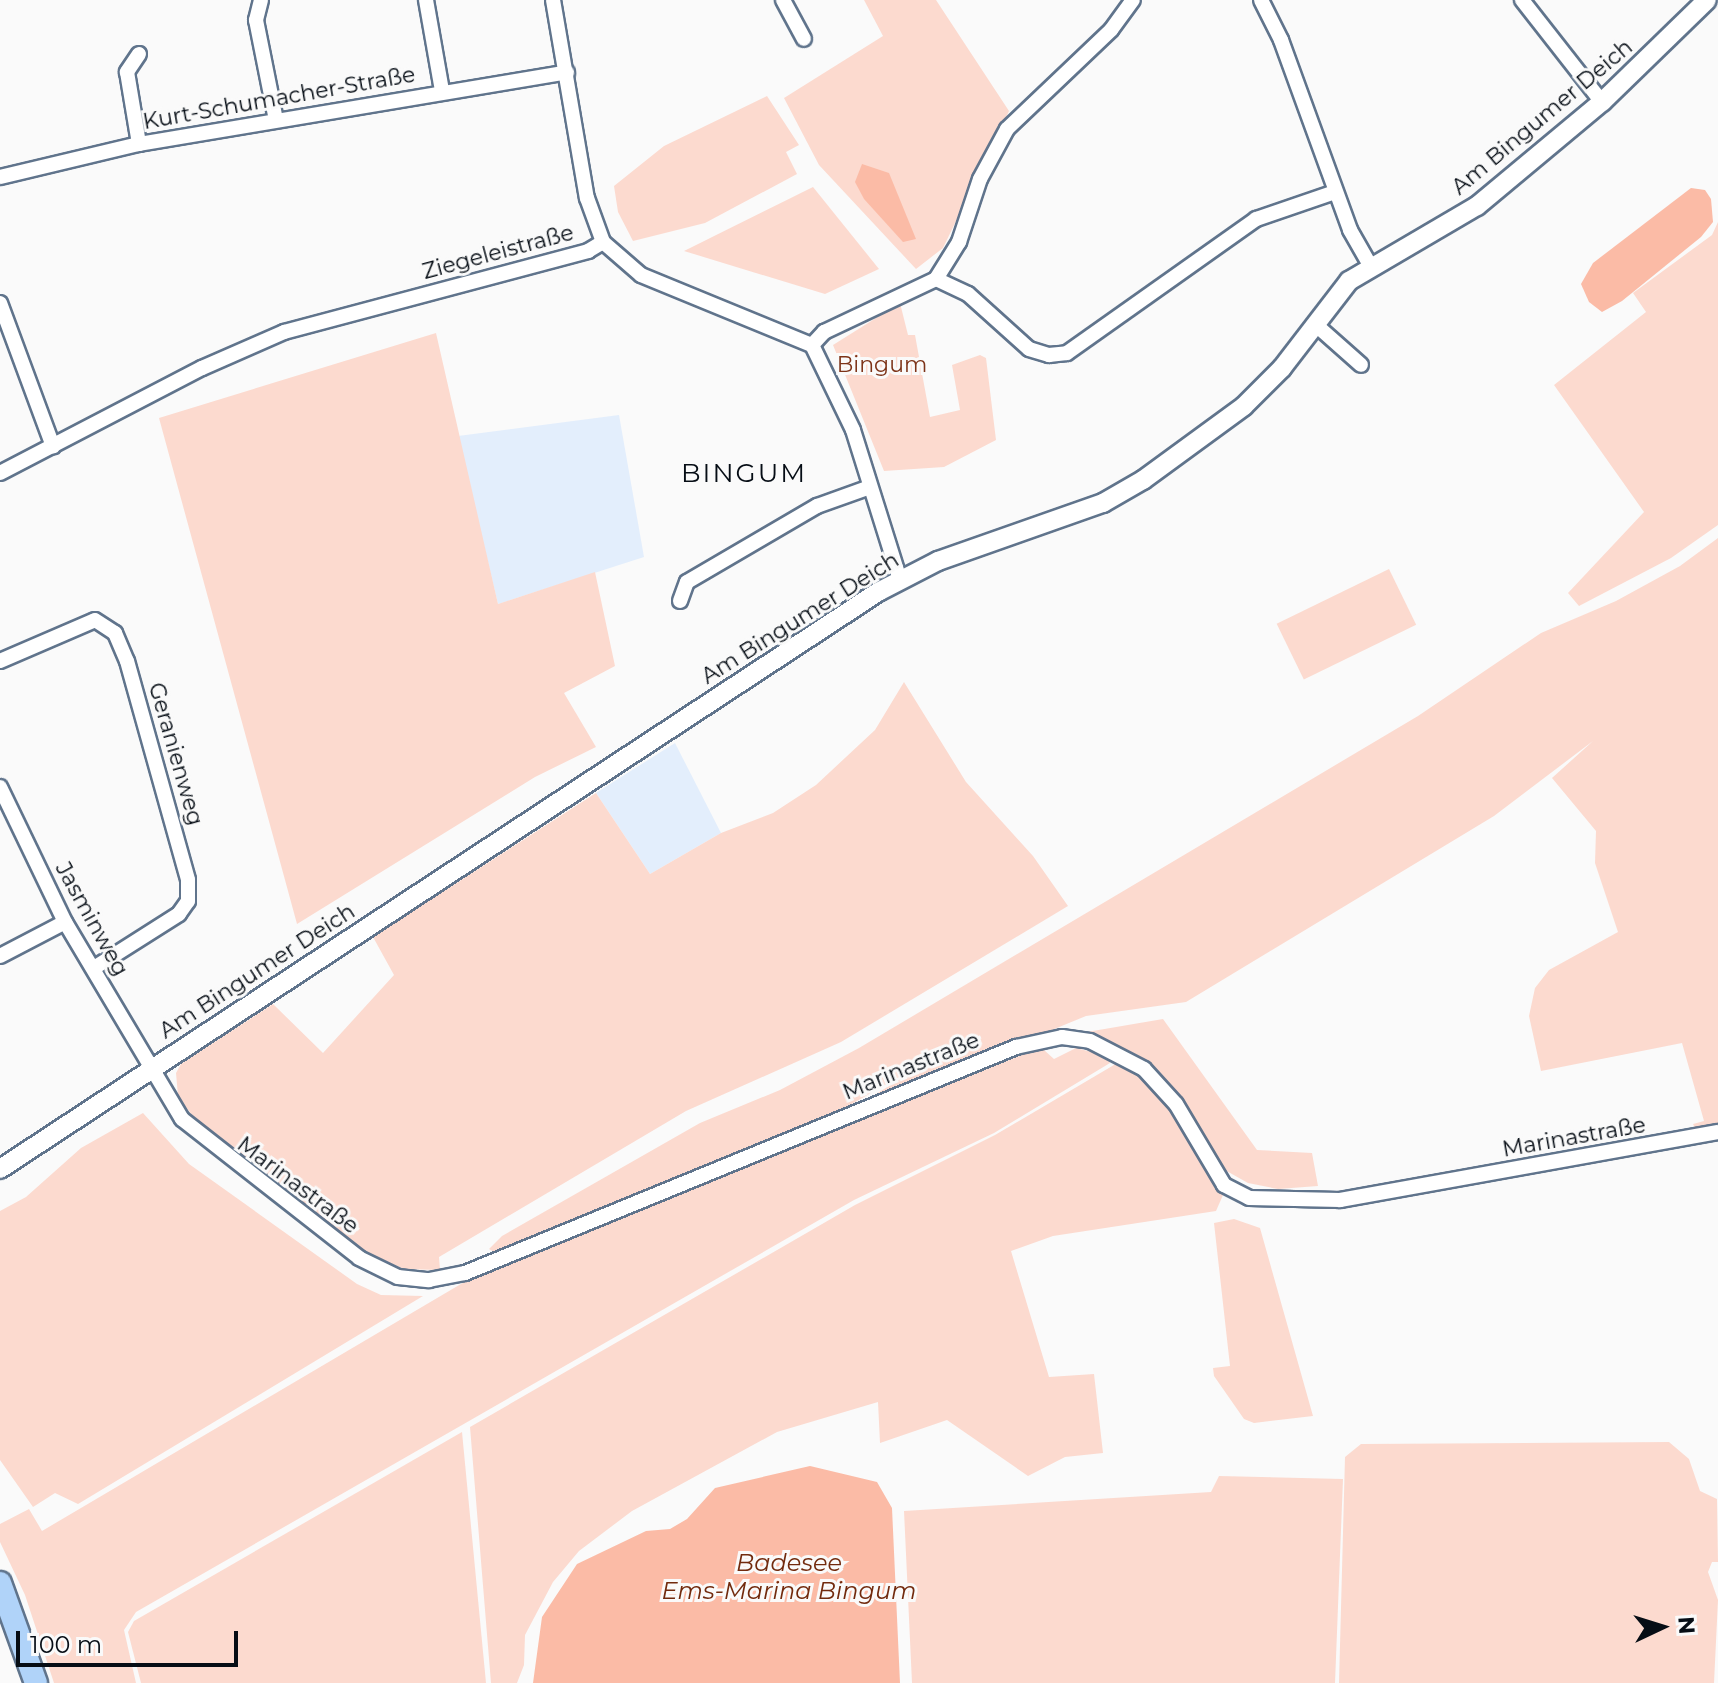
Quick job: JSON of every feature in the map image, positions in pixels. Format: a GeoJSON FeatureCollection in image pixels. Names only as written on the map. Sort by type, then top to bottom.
{"type":"FeatureCollection","features":[{"type":"Feature","properties":{"kind":"main road","name":"Am Bingumer Deich"},"geometry":{"type":"LineString","coordinates":[[0,1169],[900,580],[1123,493],[1244,406],[1316,325],[1349,281],[1370,265],[1477,206],[1602,102],[1707,0]]}},
{"type":"Feature","properties":{"kind":"main road"},"geometry":{"type":"LineString","coordinates":[[0,1583],[36,1683]]}},
{"type":"Feature","properties":{"kind":"street"},"geometry":{"type":"LineString","coordinates":[[261,0],[256,20],[276,120]]}},
{"type":"Feature","properties":{"kind":"street"},"geometry":{"type":"LineString","coordinates":[[426,0],[442,91]]}},
{"type":"Feature","properties":{"kind":"street"},"geometry":{"type":"LineString","coordinates":[[553,0],[587,198],[603,242]]}},
{"type":"Feature","properties":{"kind":"street"},"geometry":{"type":"LineString","coordinates":[[783,0],[804,39]]}},
{"type":"Feature","properties":{"kind":"street"},"geometry":{"type":"LineString","coordinates":[[900,580],[843,403],[812,345],[824,332],[936,279],[959,242],[980,179],[1007,129],[1111,30],[1133,0]]}},
{"type":"Feature","properties":{"kind":"street"},"geometry":{"type":"LineString","coordinates":[[1261,0],[1281,40],[1335,192],[1370,265]]}},
{"type":"Feature","properties":{"kind":"street"},"geometry":{"type":"LineString","coordinates":[[1522,0],[1602,102]]}},
{"type":"Feature","properties":{"kind":"street"},"geometry":{"type":"LineString","coordinates":[[139,54],[127,72],[139,144]]}},
{"type":"Feature","properties":{"kind":"street","name":"Kurt-Schumacher-Straße"},"geometry":{"type":"LineString","coordinates":[[0,177],[139,144],[567,72]]}},
{"type":"Feature","properties":{"kind":"street"},"geometry":{"type":"LineString","coordinates":[[936,279],[968,294],[1029,349],[1067,353],[1256,219],[1335,192]]}},
{"type":"Feature","properties":{"kind":"street","name":"Ziegeleistraße"},"geometry":{"type":"LineString","coordinates":[[0,473],[284,332],[588,251],[603,242],[641,275],[812,345]]}},
{"type":"Feature","properties":{"kind":"street"},"geometry":{"type":"LineString","coordinates":[[0,303],[53,446]]}},
{"type":"Feature","properties":{"kind":"street"},"geometry":{"type":"LineString","coordinates":[[1316,325],[1361,365]]}},
{"type":"Feature","properties":{"kind":"street"},"geometry":{"type":"LineString","coordinates":[[680,601],[687,582],[817,506],[870,487]]}},
{"type":"Feature","properties":{"kind":"street","name":"Geranienweg"},"geometry":{"type":"LineString","coordinates":[[0,661],[95,620],[115,633],[127,661],[188,880],[188,901],[179,914],[94,968]]}},
{"type":"Feature","properties":{"kind":"street","name":"Jasminweg"},"geometry":{"type":"LineString","coordinates":[[0,787],[65,922],[151,1069]]}},
{"type":"Feature","properties":{"kind":"street"},"geometry":{"type":"LineString","coordinates":[[0,956],[65,922]]}},
{"type":"Feature","properties":{"kind":"street","name":"Marinastraße"},"geometry":{"type":"LineString","coordinates":[[151,1069],[182,1119],[262,1186],[359,1258],[398,1277],[429,1280],[465,1273],[1016,1047],[1062,1037],[1090,1041],[1144,1069],[1176,1104],[1224,1185],[1249,1198],[1340,1200],[1718,1132]]}},
{"type":"Feature","properties":{"kind":"shaded area"},"geometry":{"type":"Polygon","coordinates":[[[619,415],[644,557],[498,604],[458,436],[619,415]]]}},
{"type":"Feature","properties":{"kind":"shaded area"},"geometry":{"type":"Polygon","coordinates":[[[675,743],[721,833],[650,874],[596,793],[675,743]]]}},
{"type":"Feature","properties":{"kind":"green space"},"geometry":{"type":"Polygon","coordinates":[[[864,0],[936,0],[1009,111],[943,248],[916,269],[819,165],[784,98],[883,36],[864,0]]]}},
{"type":"Feature","properties":{"kind":"green space"},"geometry":{"type":"Polygon","coordinates":[[[767,96],[799,145],[786,152],[797,174],[705,223],[633,241],[618,212],[614,186],[664,146],[767,96]]]}},
{"type":"Feature","properties":{"kind":"green space"},"geometry":{"type":"Polygon","coordinates":[[[813,187],[879,269],[825,294],[684,251],[813,187]]]}},
{"type":"Feature","properties":{"kind":"green space"},"geometry":{"type":"Polygon","coordinates":[[[1718,222],[1718,525],[1671,558],[1579,606],[1568,593],[1644,512],[1554,385],[1646,312],[1633,293],[1712,235],[1718,222]]]}},
{"type":"Feature","properties":{"kind":"green space","name":"Bingum"},"geometry":{"type":"Polygon","coordinates":[[[900,303],[908,335],[915,335],[930,417],[960,410],[952,365],[980,355],[986,358],[996,440],[944,467],[884,471],[833,345],[900,303]]]}},
{"type":"Feature","properties":{"kind":"green space"},"geometry":{"type":"Polygon","coordinates":[[[436,333],[498,604],[595,572],[615,666],[564,693],[596,747],[535,777],[297,924],[159,418],[436,333]]]}},
{"type":"Feature","properties":{"kind":"green space"},"geometry":{"type":"Polygon","coordinates":[[[1718,538],[1718,1125],[1696,1130],[1693,1124],[1704,1121],[1682,1043],[1541,1071],[1529,1016],[1535,988],[1549,970],[1618,932],[1595,863],[1596,831],[1552,778],[1593,741],[1494,816],[1186,1002],[1086,1016],[835,1119],[966,1039],[827,1118],[496,1253],[489,1249],[502,1236],[700,1123],[780,1090],[859,1048],[1418,716],[1541,633],[1616,601],[1680,566],[1718,538]]]}},
{"type":"Feature","properties":{"kind":"green space"},"geometry":{"type":"Polygon","coordinates":[[[1389,569],[1416,625],[1304,680],[1277,624],[1389,569]]]}},
{"type":"Feature","properties":{"kind":"green space"},"geometry":{"type":"Polygon","coordinates":[[[904,682],[966,782],[1033,856],[1068,906],[841,1042],[686,1111],[439,1257],[440,1270],[404,1269],[367,1253],[199,1125],[178,1096],[176,1073],[181,1064],[273,1004],[323,1053],[394,975],[373,937],[596,793],[650,874],[721,833],[773,813],[816,785],[875,730],[904,682]]]}},
{"type":"Feature","properties":{"kind":"green space"},"geometry":{"type":"Polygon","coordinates":[[[1163,1019],[1257,1150],[1312,1153],[1318,1186],[1278,1189],[1248,1183],[1223,1169],[1188,1108],[1147,1061],[1081,1033],[1163,1019]]]}},
{"type":"Feature","properties":{"kind":"green space"},"geometry":{"type":"Polygon","coordinates":[[[1076,1048],[1107,1056],[1110,1063],[994,1133],[854,1200],[136,1612],[124,1630],[136,1683],[54,1683],[25,1595],[0,1542],[0,1524],[29,1509],[42,1531],[466,1281],[1029,1052],[1044,1050],[1054,1059],[1076,1048]]]}},
{"type":"Feature","properties":{"kind":"green space"},"geometry":{"type":"Polygon","coordinates":[[[1119,1062],[1144,1075],[1174,1112],[1223,1195],[1216,1211],[1053,1236],[1011,1251],[1049,1377],[1094,1374],[1103,1453],[1065,1457],[1028,1476],[947,1420],[880,1443],[878,1402],[777,1432],[632,1511],[579,1551],[553,1582],[525,1635],[524,1665],[517,1683],[491,1683],[470,1427],[855,1205],[995,1135],[1119,1062]]]}},
{"type":"Feature","properties":{"kind":"green space"},"geometry":{"type":"Polygon","coordinates":[[[143,1113],[189,1164],[357,1284],[381,1295],[423,1296],[78,1504],[55,1493],[33,1507],[0,1460],[0,1211],[26,1197],[81,1148],[143,1113]]]}},
{"type":"Feature","properties":{"kind":"green space"},"geometry":{"type":"Polygon","coordinates":[[[1234,1219],[1260,1228],[1313,1416],[1254,1423],[1244,1419],[1214,1376],[1213,1368],[1230,1366],[1214,1223],[1234,1219]]]}},
{"type":"Feature","properties":{"kind":"green space"},"geometry":{"type":"Polygon","coordinates":[[[462,1432],[486,1683],[141,1683],[128,1632],[134,1621],[462,1432]]]}},
{"type":"Feature","properties":{"kind":"green space"},"geometry":{"type":"Polygon","coordinates":[[[1669,1442],[1689,1459],[1700,1491],[1717,1499],[1718,1562],[1712,1562],[1708,1572],[1718,1600],[1714,1683],[1339,1683],[1345,1457],[1361,1444],[1669,1442]]]}},
{"type":"Feature","properties":{"kind":"green space"},"geometry":{"type":"Polygon","coordinates":[[[1219,1476],[1343,1479],[1335,1683],[912,1683],[904,1511],[1211,1492],[1219,1476]]]}},
{"type":"Feature","properties":{"kind":"water"},"geometry":{"type":"Polygon","coordinates":[[[862,164],[889,173],[916,239],[903,242],[864,199],[855,182],[862,164]]]}},
{"type":"Feature","properties":{"kind":"water"},"geometry":{"type":"Polygon","coordinates":[[[1691,188],[1705,190],[1711,199],[1713,222],[1701,237],[1622,301],[1602,312],[1589,302],[1581,284],[1593,263],[1691,188]]]}},
{"type":"Feature","properties":{"kind":"water","name":"Badesee Ems-Marina Bingum"},"geometry":{"type":"Polygon","coordinates":[[[810,1466],[877,1482],[892,1508],[900,1683],[533,1683],[542,1617],[577,1564],[646,1531],[670,1529],[687,1519],[715,1488],[810,1466]]]}},
{"type":"Feature","properties":{"kind":"district","name":"BINGUM"},"geometry":{"type":"Point","coordinates":[744,474]}}]}
